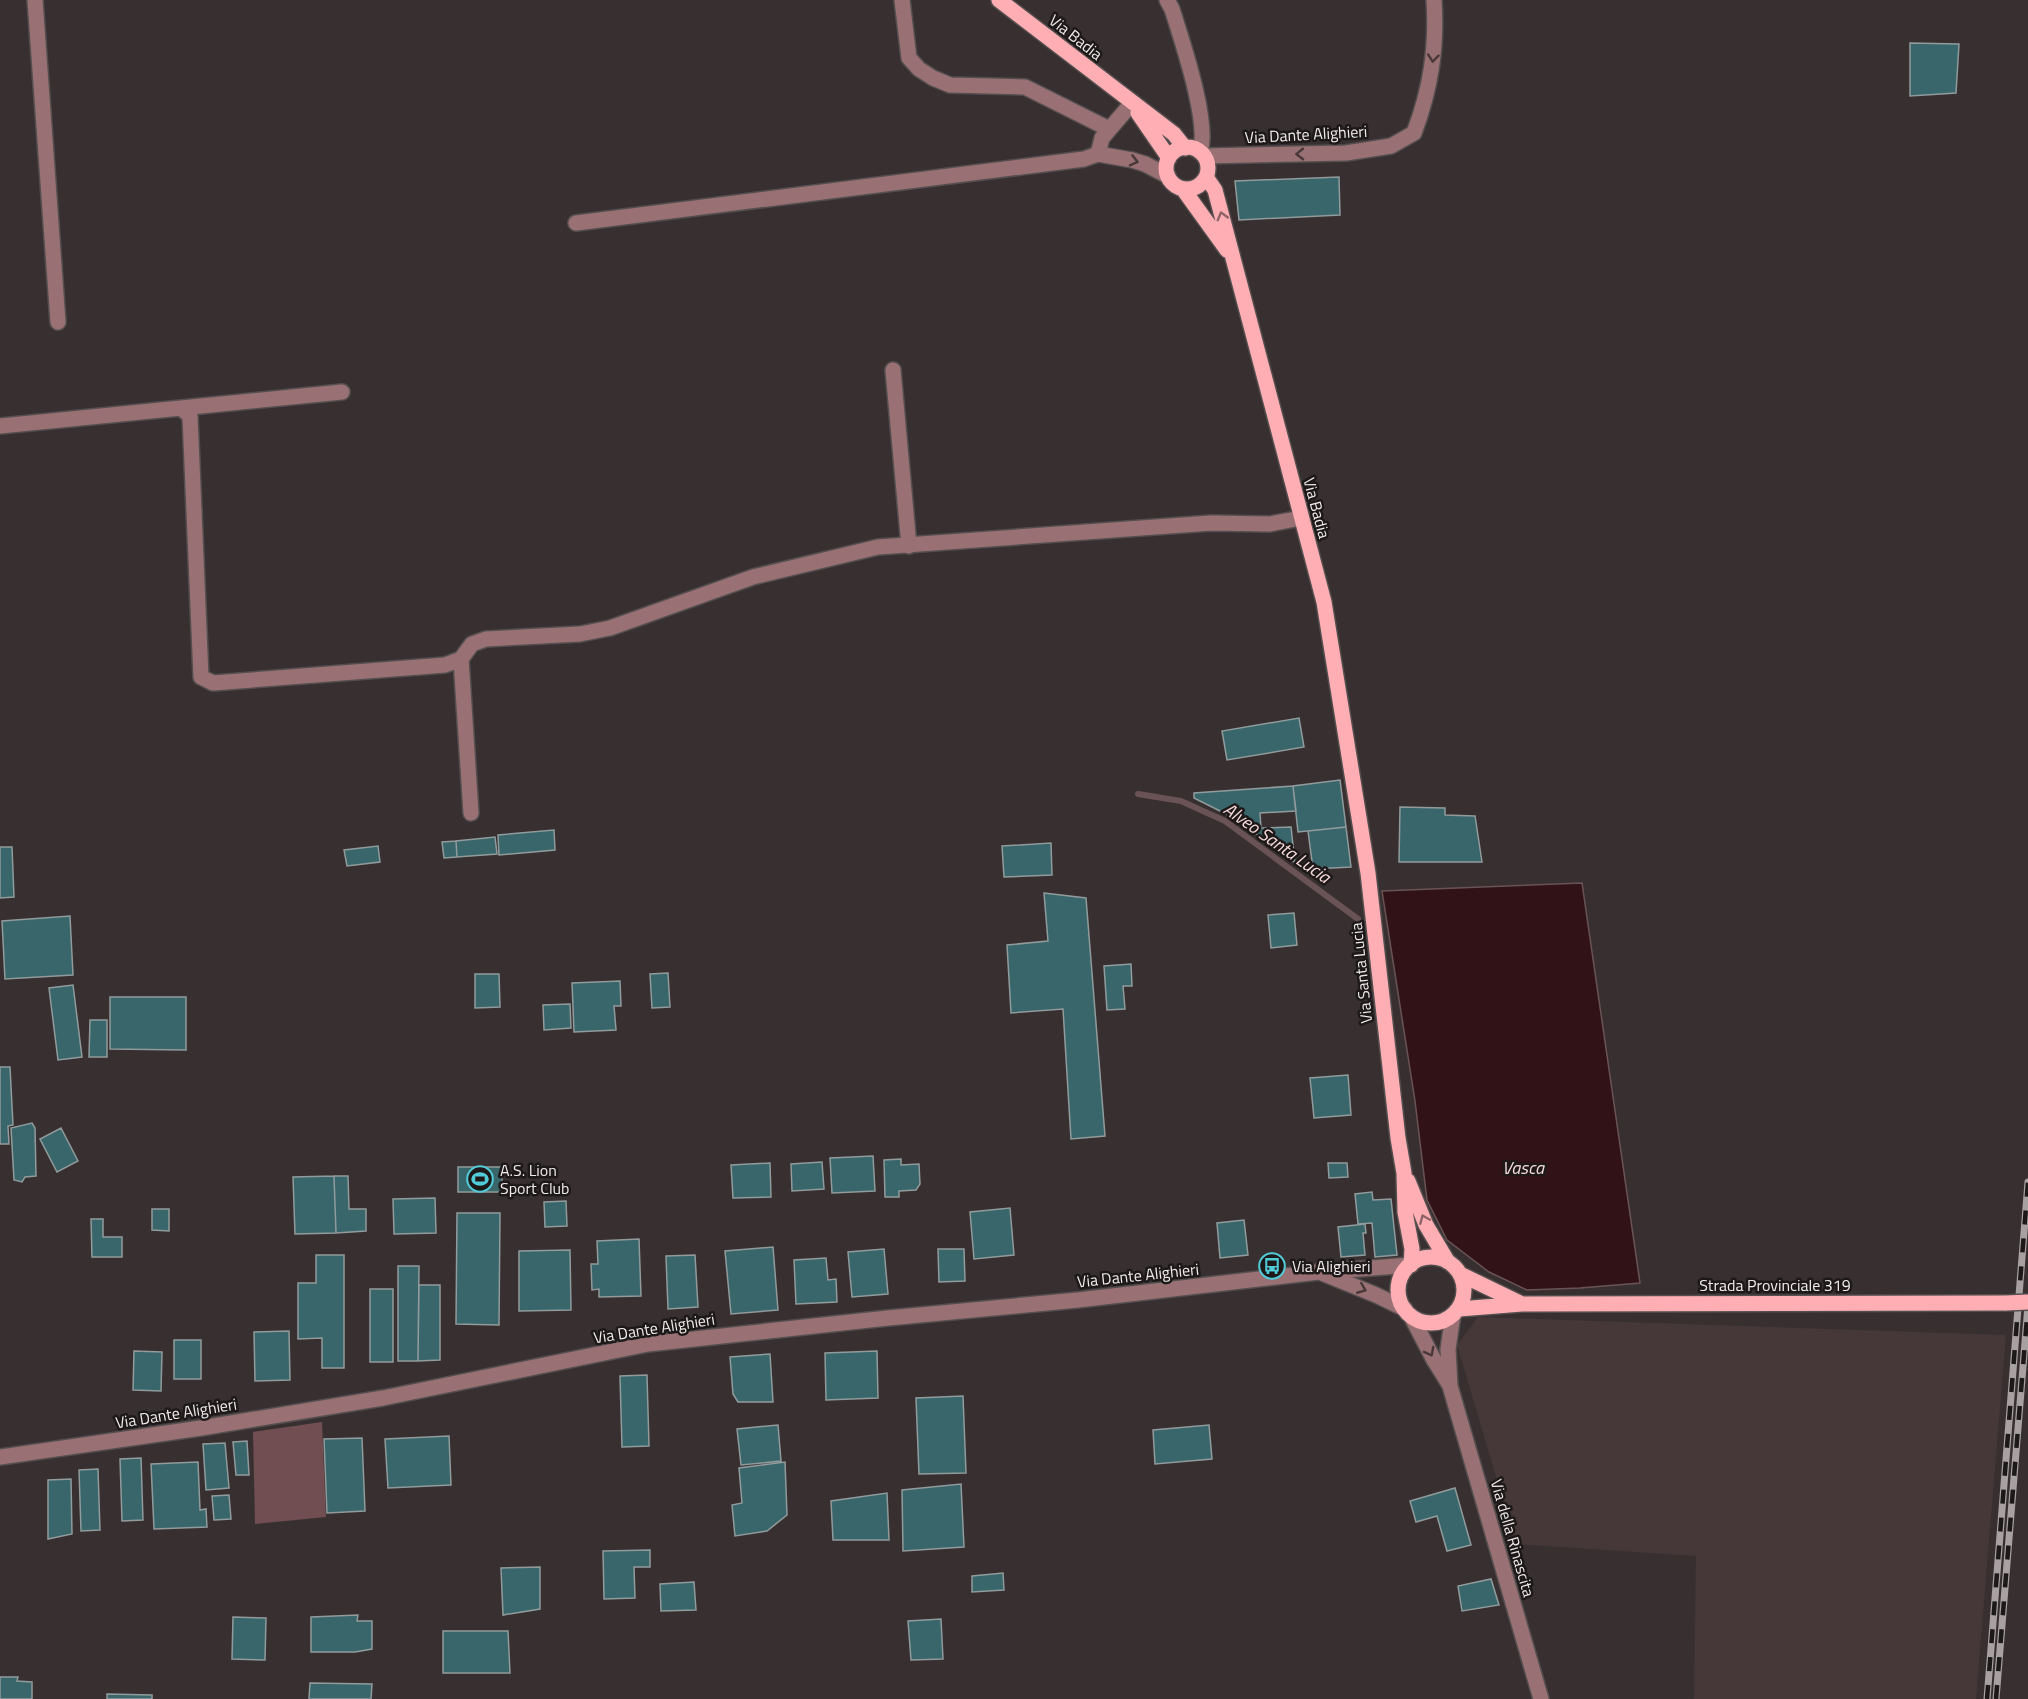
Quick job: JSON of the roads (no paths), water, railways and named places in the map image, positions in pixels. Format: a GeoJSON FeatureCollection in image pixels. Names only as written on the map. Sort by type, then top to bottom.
{"type":"FeatureCollection","features":[{"type":"Feature","properties":{"kind":"main road","name":"Via Badia"},"geometry":{"type":"LineString","coordinates":[[999,0],[1196,152]]}},
{"type":"Feature","properties":{"kind":"main road","name":"Via Badia"},"geometry":{"type":"LineString","coordinates":[[1132,103],[1169,158]]}},
{"type":"Feature","properties":{"kind":"main road"},"geometry":{"type":"LineString","coordinates":[[1196,152],[1208,166],[1206,177],[1197,187],[1184,189],[1172,182],[1168,176],[1169,158],[1173,153],[1196,152]]}},
{"type":"Feature","properties":{"kind":"main road","name":"Via Badia"},"geometry":{"type":"LineString","coordinates":[[1206,177],[1215,190],[1324,602],[1353,770]]}},
{"type":"Feature","properties":{"kind":"main road","name":"Via Badia"},"geometry":{"type":"LineString","coordinates":[[1184,189],[1233,258]]}},
{"type":"Feature","properties":{"kind":"main road","name":"Via Santa Lucia"},"geometry":{"type":"LineString","coordinates":[[1353,770],[1368,873],[1404,1173],[1405,1212],[1412,1250],[1412,1264]]}},
{"type":"Feature","properties":{"kind":"main road","name":"Via Santa Lucia"},"geometry":{"type":"LineString","coordinates":[[1404,1173],[1426,1225],[1448,1262]]}},
{"type":"Feature","properties":{"kind":"main road"},"geometry":{"type":"LineString","coordinates":[[1460,1274],[1464,1292],[1456,1312],[1445,1320],[1427,1323],[1408,1313],[1399,1294],[1399,1286],[1405,1271],[1412,1264],[1425,1258],[1448,1262],[1460,1274],[1522,1304]]}},
{"type":"Feature","properties":{"kind":"main road","name":"Strada Provinciale 319"},"geometry":{"type":"LineString","coordinates":[[1456,1312],[1522,1304],[2028,1302]]}},
{"type":"Feature","properties":{"kind":"street"},"geometry":{"type":"LineString","coordinates":[[35,0],[58,322]]}},
{"type":"Feature","properties":{"kind":"street"},"geometry":{"type":"LineString","coordinates":[[903,0],[909,58],[919,69],[933,78],[950,85],[1025,87],[1110,129]]}},
{"type":"Feature","properties":{"kind":"street"},"geometry":{"type":"LineString","coordinates":[[1167,0],[1172,9],[1193,79],[1203,141],[1196,152]]}},
{"type":"Feature","properties":{"kind":"street","name":"Via Dante Alighieri"},"geometry":{"type":"LineString","coordinates":[[1196,152],[1346,153],[1391,146],[1414,133],[1432,72],[1436,33],[1434,0]]}},
{"type":"Feature","properties":{"kind":"street"},"geometry":{"type":"LineString","coordinates":[[1098,154],[1102,138],[1132,103]]}},
{"type":"Feature","properties":{"kind":"street"},"geometry":{"type":"LineString","coordinates":[[576,224],[1084,159],[1098,154],[1145,164],[1168,176]]}},
{"type":"Feature","properties":{"kind":"street"},"geometry":{"type":"LineString","coordinates":[[893,370],[909,546]]}},
{"type":"Feature","properties":{"kind":"street"},"geometry":{"type":"LineString","coordinates":[[0,426],[342,392]]}},
{"type":"Feature","properties":{"kind":"street"},"geometry":{"type":"LineString","coordinates":[[181,408],[190,416],[201,676],[213,683],[445,665],[461,659],[471,644],[486,639],[580,634],[610,628],[753,577],[878,548],[1211,523],[1270,524],[1301,518]]}},
{"type":"Feature","properties":{"kind":"street"},"geometry":{"type":"LineString","coordinates":[[461,659],[471,813]]}},
{"type":"Feature","properties":{"kind":"street","name":"Via Dante Alighieri"},"geometry":{"type":"LineString","coordinates":[[0,1457],[192,1430],[383,1398],[648,1344],[1412,1264]]}},
{"type":"Feature","properties":{"kind":"street","name":"Via Dante Alighieri"},"geometry":{"type":"LineString","coordinates":[[1319,1272],[1376,1295],[1408,1313]]}},
{"type":"Feature","properties":{"kind":"street","name":"Via della Rinascita"},"geometry":{"type":"LineString","coordinates":[[1456,1312],[1448,1349],[1450,1386],[1541,1699]]}},
{"type":"Feature","properties":{"kind":"street","name":"Via della Rinascita"},"geometry":{"type":"LineString","coordinates":[[1408,1313],[1450,1386]]}},
{"type":"Feature","properties":{"kind":"water","name":"Vasca"},"geometry":{"type":"Polygon","coordinates":[[[1582,883],[1640,1283],[1527,1290],[1489,1272],[1447,1240],[1427,1200],[1415,1101],[1382,891],[1582,883]]]}},
{"type":"Feature","properties":{"kind":"waterway","name":"Alveo Santa Lucia"},"geometry":{"type":"LineString","coordinates":[[1138,794],[1181,801],[1225,821],[1358,919]]}},
{"type":"Feature","properties":{"kind":"railway"},"geometry":{"type":"LineString","coordinates":[[1987,1699],[2028,1182]]}},
{"type":"Feature","properties":{"kind":"railway"},"geometry":{"type":"LineString","coordinates":[[1996,1699],[2028,1305]]}},
{"type":"Feature","properties":{"kind":"place","name":"A.S. Lion Sport Club"},"geometry":{"type":"Point","coordinates":[480,1179]}},
{"type":"Feature","properties":{"kind":"place","name":"Via Alighieri"},"geometry":{"type":"Point","coordinates":[1272,1266]}}]}
